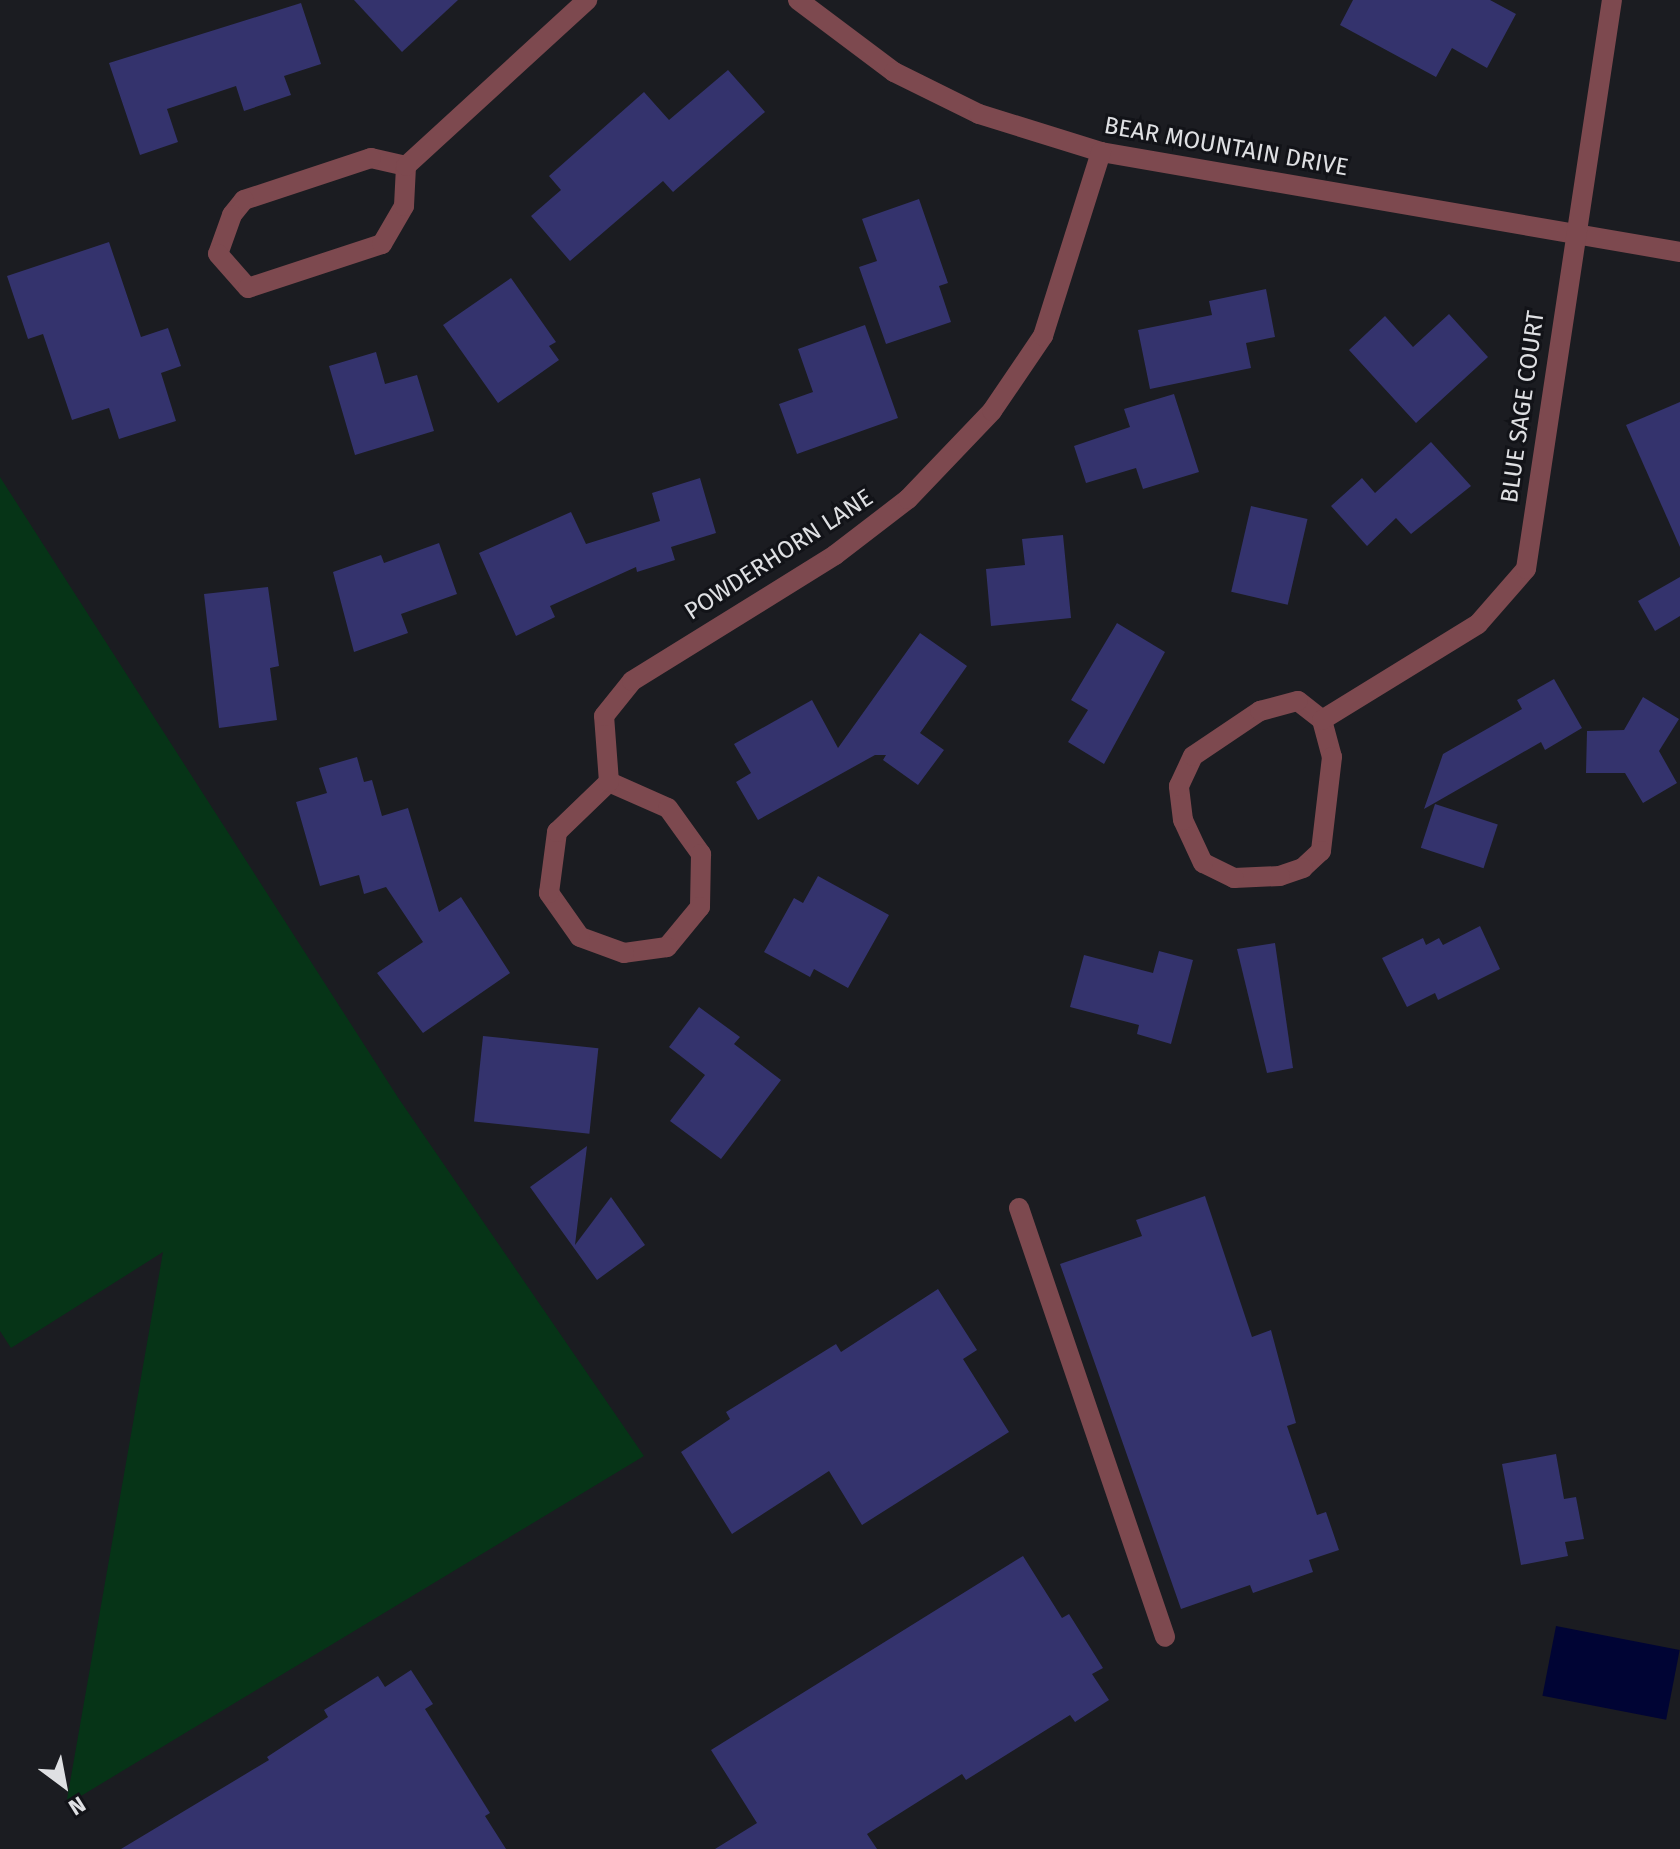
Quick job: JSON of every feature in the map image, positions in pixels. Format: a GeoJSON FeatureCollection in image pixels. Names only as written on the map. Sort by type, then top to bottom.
{"type":"FeatureCollection","features":[{"type":"Feature","properties":{"kind":"street"},"geometry":{"type":"LineString","coordinates":[[406,166],[371,158],[244,200],[232,215],[218,254],[248,288],[382,244],[404,206],[406,166],[587,0]]}},
{"type":"Feature","properties":{"kind":"street","name":"BEAR MOUNTAIN DRIVE"},"geometry":{"type":"LineString","coordinates":[[798,0],[894,72],[979,114],[1101,152],[1680,252]]}},
{"type":"Feature","properties":{"kind":"street","name":"BLUE SAGE COURT"},"geometry":{"type":"LineString","coordinates":[[1322,720],[1478,624],[1526,569],[1612,0]]}},
{"type":"Feature","properties":{"kind":"street","name":"POWDERHORN LANE"},"geometry":{"type":"LineString","coordinates":[[609,782],[604,716],[632,681],[835,555],[908,499],[992,411],[1043,336],[1101,152]]}},
{"type":"Feature","properties":{"kind":"street"},"geometry":{"type":"LineString","coordinates":[[1298,701],[1322,720],[1332,757],[1321,851],[1303,868],[1280,876],[1234,878],[1203,863],[1183,820],[1179,786],[1193,756],[1260,711],[1298,701]]}},
{"type":"Feature","properties":{"kind":"street"},"geometry":{"type":"LineString","coordinates":[[609,782],[668,808],[701,854],[700,907],[667,947],[624,953],[580,937],[549,893],[557,832],[609,782]]}},
{"type":"Feature","properties":{"kind":"street"},"geometry":{"type":"LineString","coordinates":[[1019,1208],[1165,1637]]}},
{"type":"Feature","properties":{"kind":"green space"},"geometry":{"type":"Polygon","coordinates":[[[0,477],[399,1099],[644,1456],[66,1805],[163,1252],[11,1348],[0,1331],[0,477]]]}},
{"type":"Feature","properties":{"kind":"shaded area"},"geometry":{"type":"Polygon","coordinates":[[[1556,1626],[1680,1650],[1666,1720],[1542,1696],[1556,1626]]]}},
{"type":"Feature","properties":{"kind":"building"},"geometry":{"type":"Polygon","coordinates":[[[354,0],[458,0],[402,52],[354,0]]]}},
{"type":"Feature","properties":{"kind":"building"},"geometry":{"type":"Polygon","coordinates":[[[1353,0],[1490,0],[1516,14],[1487,68],[1452,48],[1436,77],[1340,25],[1353,0]]]}},
{"type":"Feature","properties":{"kind":"building"},"geometry":{"type":"Polygon","coordinates":[[[301,3],[321,64],[284,76],[291,95],[244,111],[236,86],[167,109],[178,142],[140,155],[109,63],[301,3]]]}},
{"type":"Feature","properties":{"kind":"building"},"geometry":{"type":"Polygon","coordinates":[[[728,70],[765,112],[673,192],[663,181],[570,261],[531,216],[561,190],[549,176],[644,92],[669,120],[728,70]]]}},
{"type":"Feature","properties":{"kind":"building"},"geometry":{"type":"Polygon","coordinates":[[[919,199],[948,283],[939,286],[951,322],[886,344],[859,267],[877,261],[862,219],[919,199]]]}},
{"type":"Feature","properties":{"kind":"building"},"geometry":{"type":"Polygon","coordinates":[[[109,242],[141,337],[168,328],[181,366],[161,373],[176,421],[119,439],[109,408],[72,420],[43,334],[28,339],[7,276],[109,242]]]}},
{"type":"Feature","properties":{"kind":"building"},"geometry":{"type":"Polygon","coordinates":[[[511,278],[556,342],[549,346],[559,360],[498,403],[443,325],[511,278]]]}},
{"type":"Feature","properties":{"kind":"building"},"geometry":{"type":"Polygon","coordinates":[[[1266,289],[1275,337],[1246,343],[1251,368],[1150,389],[1138,330],[1212,315],[1209,301],[1266,289]]]}},
{"type":"Feature","properties":{"kind":"building"},"geometry":{"type":"Polygon","coordinates":[[[1449,314],[1488,357],[1416,423],[1349,350],[1385,316],[1413,347],[1449,314]]]}},
{"type":"Feature","properties":{"kind":"building"},"geometry":{"type":"Polygon","coordinates":[[[865,325],[898,418],[797,454],[779,404],[813,392],[798,349],[865,325]]]}},
{"type":"Feature","properties":{"kind":"building"},"geometry":{"type":"Polygon","coordinates":[[[376,352],[385,384],[417,375],[434,431],[355,455],[329,366],[376,352]]]}},
{"type":"Feature","properties":{"kind":"building"},"geometry":{"type":"Polygon","coordinates":[[[1174,394],[1199,472],[1143,489],[1136,468],[1086,483],[1074,446],[1130,427],[1124,409],[1174,394]]]}},
{"type":"Feature","properties":{"kind":"building"},"geometry":{"type":"Polygon","coordinates":[[[1680,402],[1680,547],[1626,425],[1680,402]]]}},
{"type":"Feature","properties":{"kind":"building"},"geometry":{"type":"Polygon","coordinates":[[[1431,442],[1471,486],[1411,534],[1396,518],[1367,546],[1331,506],[1362,478],[1375,493],[1431,442]]]}},
{"type":"Feature","properties":{"kind":"building"},"geometry":{"type":"Polygon","coordinates":[[[700,478],[716,533],[671,547],[675,560],[637,572],[636,567],[550,606],[555,617],[516,636],[479,553],[571,512],[586,544],[660,521],[652,493],[700,478]]]}},
{"type":"Feature","properties":{"kind":"building"},"geometry":{"type":"Polygon","coordinates":[[[1251,506],[1308,519],[1288,605],[1231,592],[1251,506]]]}},
{"type":"Feature","properties":{"kind":"building"},"geometry":{"type":"Polygon","coordinates":[[[1063,535],[1071,618],[991,626],[986,569],[1025,565],[1022,539],[1063,535]]]}},
{"type":"Feature","properties":{"kind":"building"},"geometry":{"type":"Polygon","coordinates":[[[439,543],[457,594],[401,614],[408,633],[354,652],[333,572],[381,555],[384,563],[439,543]]]}},
{"type":"Feature","properties":{"kind":"building"},"geometry":{"type":"Polygon","coordinates":[[[1680,577],[1680,616],[1655,631],[1638,601],[1680,577]]]}},
{"type":"Feature","properties":{"kind":"building"},"geometry":{"type":"Polygon","coordinates":[[[268,587],[279,666],[270,668],[277,720],[219,728],[204,594],[268,587]]]}},
{"type":"Feature","properties":{"kind":"building"},"geometry":{"type":"Polygon","coordinates":[[[1117,623],[1165,652],[1104,764],[1068,742],[1088,710],[1071,700],[1117,623]]]}},
{"type":"Feature","properties":{"kind":"building"},"geometry":{"type":"Polygon","coordinates":[[[920,633],[967,666],[920,733],[944,750],[918,785],[883,760],[886,755],[875,755],[758,820],[736,782],[751,773],[734,744],[812,700],[838,748],[920,633]]]}},
{"type":"Feature","properties":{"kind":"building"},"geometry":{"type":"Polygon","coordinates":[[[1554,679],[1582,728],[1545,750],[1541,742],[1424,809],[1443,754],[1522,709],[1517,700],[1554,679]]]}},
{"type":"Feature","properties":{"kind":"building"},"geometry":{"type":"Polygon","coordinates":[[[1643,697],[1679,719],[1659,751],[1677,783],[1643,803],[1625,773],[1586,773],[1587,731],[1624,730],[1643,697]]]}},
{"type":"Feature","properties":{"kind":"building"},"geometry":{"type":"Polygon","coordinates":[[[357,757],[364,782],[372,780],[382,816],[408,808],[439,912],[461,897],[510,973],[423,1033],[377,973],[423,942],[386,887],[364,894],[359,875],[320,886],[296,802],[327,793],[319,768],[357,757]]]}},
{"type":"Feature","properties":{"kind":"building"},"geometry":{"type":"Polygon","coordinates":[[[1435,804],[1498,824],[1484,868],[1421,848],[1435,804]]]}},
{"type":"Feature","properties":{"kind":"building"},"geometry":{"type":"Polygon","coordinates":[[[818,876],[889,915],[848,988],[814,969],[810,977],[764,952],[794,898],[803,903],[818,876]]]}},
{"type":"Feature","properties":{"kind":"building"},"geometry":{"type":"Polygon","coordinates":[[[1480,926],[1500,969],[1438,1000],[1435,993],[1407,1007],[1382,958],[1423,938],[1426,945],[1439,938],[1443,945],[1480,926]]]}},
{"type":"Feature","properties":{"kind":"building"},"geometry":{"type":"Polygon","coordinates":[[[1275,943],[1293,1068],[1267,1073],[1237,949],[1275,943]]]}},
{"type":"Feature","properties":{"kind":"building"},"geometry":{"type":"Polygon","coordinates":[[[1159,951],[1193,960],[1171,1044],[1137,1034],[1139,1025],[1070,1007],[1084,955],[1153,973],[1159,951]]]}},
{"type":"Feature","properties":{"kind":"building"},"geometry":{"type":"Polygon","coordinates":[[[699,1007],[740,1037],[734,1044],[781,1080],[721,1159],[670,1121],[705,1075],[669,1047],[699,1007]]]}},
{"type":"Feature","properties":{"kind":"building"},"geometry":{"type":"Polygon","coordinates":[[[483,1036],[598,1048],[589,1134],[474,1122],[483,1036]]]}},
{"type":"Feature","properties":{"kind":"building"},"geometry":{"type":"Polygon","coordinates":[[[587,1146],[575,1245],[611,1197],[645,1245],[597,1280],[530,1187],[587,1146]]]}},
{"type":"Feature","properties":{"kind":"building"},"geometry":{"type":"Polygon","coordinates":[[[1205,1196],[1252,1337],[1271,1330],[1296,1423],[1287,1426],[1317,1515],[1326,1512],[1339,1550],[1309,1560],[1313,1572],[1253,1593],[1250,1585],[1181,1609],[1060,1264],[1142,1236],[1136,1220],[1205,1196]]]}},
{"type":"Feature","properties":{"kind":"building"},"geometry":{"type":"Polygon","coordinates":[[[938,1289],[977,1350],[963,1359],[1009,1432],[862,1525],[829,1471],[732,1534],[681,1452],[730,1419],[726,1412],[836,1344],[841,1352],[938,1289]]]}},
{"type":"Feature","properties":{"kind":"building"},"geometry":{"type":"Polygon","coordinates":[[[1556,1454],[1564,1499],[1576,1497],[1584,1539],[1565,1542],[1568,1556],[1521,1565],[1502,1464],[1556,1454]]]}},
{"type":"Feature","properties":{"kind":"building"},"geometry":{"type":"Polygon","coordinates":[[[1023,1556],[1062,1618],[1069,1614],[1103,1668],[1092,1674],[1109,1700],[1075,1722],[1070,1715],[966,1780],[962,1774],[867,1834],[877,1849],[715,1849],[757,1823],[711,1750],[1023,1556]]]}},
{"type":"Feature","properties":{"kind":"building"},"geometry":{"type":"Polygon","coordinates":[[[411,1670],[433,1704],[425,1709],[490,1813],[485,1816],[506,1849],[121,1849],[269,1760],[267,1757],[328,1717],[324,1710],[378,1676],[385,1687],[411,1670]]]}}]}
